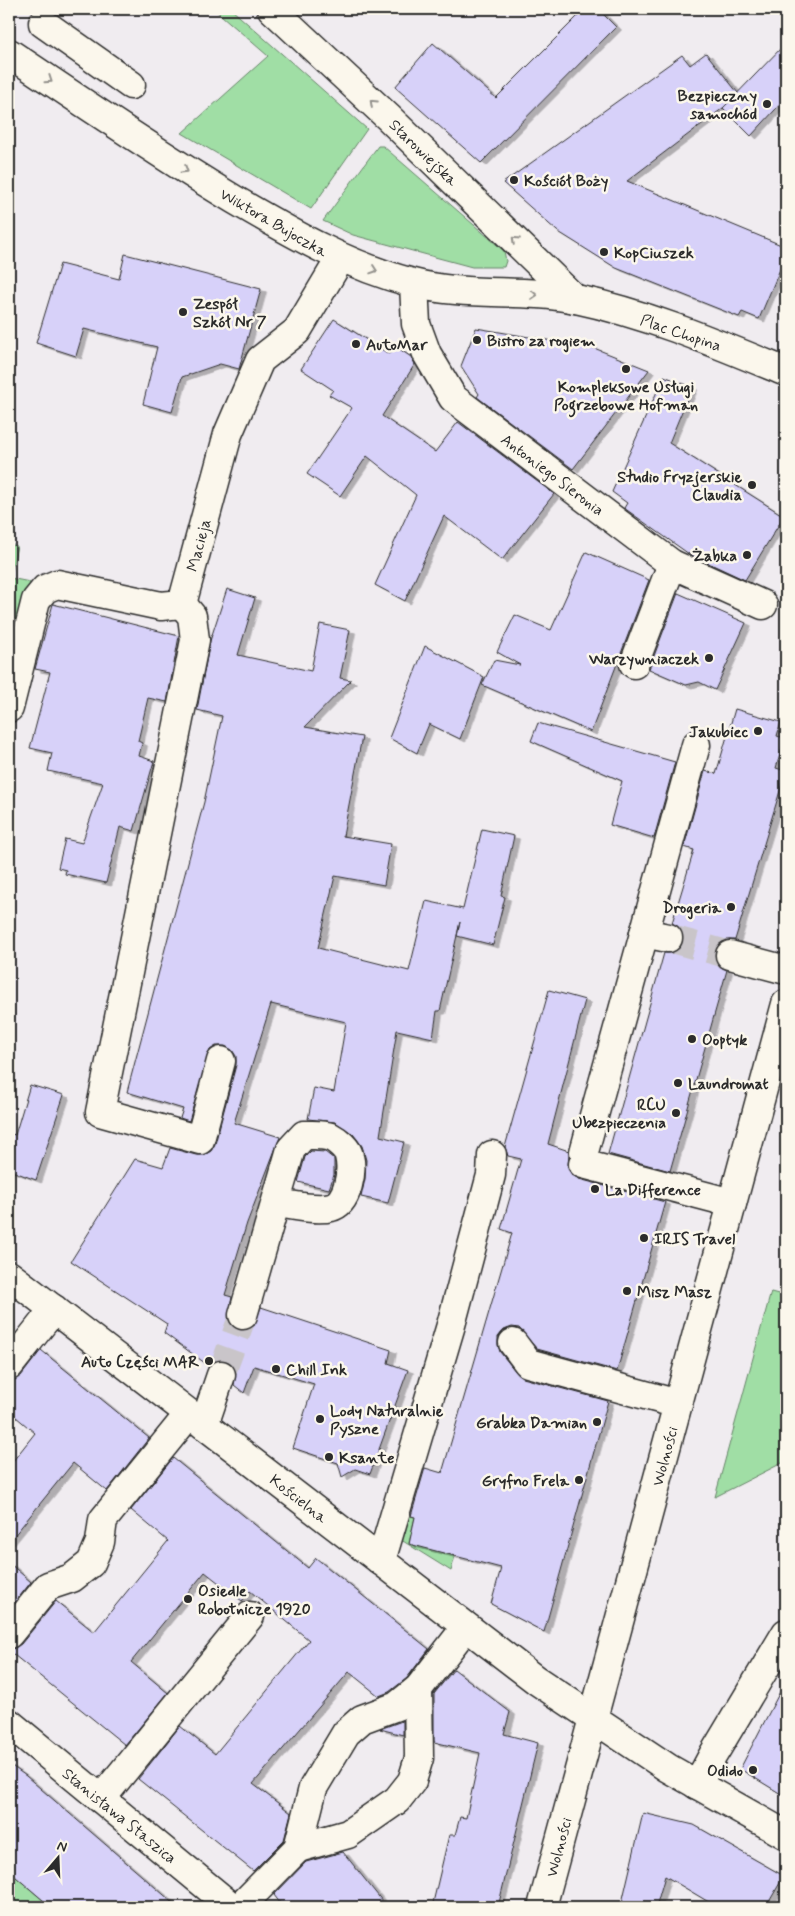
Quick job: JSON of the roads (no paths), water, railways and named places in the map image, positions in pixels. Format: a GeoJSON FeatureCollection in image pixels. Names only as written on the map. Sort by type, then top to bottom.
{"type":"FeatureCollection","features":[{"type":"Feature","properties":{"kind":"street","name":"Starowiejska"},"geometry":{"type":"LineString","coordinates":[[272,9],[389,118],[575,298]]}},
{"type":"Feature","properties":{"kind":"street"},"geometry":{"type":"LineString","coordinates":[[12,55],[48,16],[131,85]]}},
{"type":"Feature","properties":{"kind":"street","name":"Wiktora Bujoczka"},"geometry":{"type":"LineString","coordinates":[[12,55],[182,168],[299,238],[340,259],[414,284],[450,289],[575,298]]}},
{"type":"Feature","properties":{"kind":"street","name":"Macieja"},"geometry":{"type":"LineString","coordinates":[[182,604],[228,434],[260,360],[297,331],[340,259]]}},
{"type":"Feature","properties":{"kind":"street","name":"Antoniego Sieronia"},"geometry":{"type":"LineString","coordinates":[[414,284],[416,324],[427,354],[453,398],[672,564],[763,605]]}},
{"type":"Feature","properties":{"kind":"street","name":"Plac Chopina"},"geometry":{"type":"LineString","coordinates":[[575,298],[662,324],[786,372]]}},
{"type":"Feature","properties":{"kind":"street"},"geometry":{"type":"LineString","coordinates":[[634,664],[672,564]]}},
{"type":"Feature","properties":{"kind":"street"},"geometry":{"type":"LineString","coordinates":[[9,708],[36,600],[45,589],[57,584],[161,606],[182,604],[192,616],[195,640],[175,732],[154,853],[100,1112],[200,1140],[221,1061]]}},
{"type":"Feature","properties":{"kind":"street"},"geometry":{"type":"LineString","coordinates":[[696,746],[656,935],[583,1158],[732,1203]]}},
{"type":"Feature","properties":{"kind":"street"},"geometry":{"type":"LineString","coordinates":[[730,955],[786,970]]}},
{"type":"Feature","properties":{"kind":"street","name":"Wolności"},"geometry":{"type":"LineString","coordinates":[[542,1907],[786,1004]]}},
{"type":"Feature","properties":{"kind":"street"},"geometry":{"type":"LineString","coordinates":[[381,1561],[451,1325],[491,1175],[492,1155]]}},
{"type":"Feature","properties":{"kind":"street"},"geometry":{"type":"LineString","coordinates":[[243,1316],[277,1203]]}},
{"type":"Feature","properties":{"kind":"street","name":"Kościelna"},"geometry":{"type":"LineString","coordinates":[[9,1275],[519,1668],[592,1719],[697,1785],[786,1835]]}},
{"type":"Feature","properties":{"kind":"street"},"geometry":{"type":"LineString","coordinates":[[9,1366],[54,1309]]}},
{"type":"Feature","properties":{"kind":"street"},"geometry":{"type":"LineString","coordinates":[[513,1343],[528,1363],[678,1404]]}},
{"type":"Feature","properties":{"kind":"street"},"geometry":{"type":"LineString","coordinates":[[9,1634],[48,1586],[72,1578],[91,1563],[100,1542],[103,1520],[197,1420],[221,1376]]}},
{"type":"Feature","properties":{"kind":"street"},"geometry":{"type":"LineString","coordinates":[[101,1799],[250,1616]]}},
{"type":"Feature","properties":{"kind":"street"},"geometry":{"type":"LineString","coordinates":[[298,1848],[313,1788],[346,1733],[362,1719],[397,1706],[418,1689],[466,1627]]}},
{"type":"Feature","properties":{"kind":"street"},"geometry":{"type":"LineString","coordinates":[[697,1785],[712,1755],[786,1634]]}},
{"type":"Feature","properties":{"kind":"street"},"geometry":{"type":"LineString","coordinates":[[240,1907],[298,1848],[348,1834],[397,1800],[412,1781],[419,1758],[418,1689]]}},
{"type":"Feature","properties":{"kind":"street","name":"Stanisława Staszica"},"geometry":{"type":"LineString","coordinates":[[9,1723],[232,1907]]}},
{"type":"Feature","properties":{"kind":"tunnel"},"geometry":{"type":"LineString","coordinates":[[668,938],[730,955]]}},
{"type":"Feature","properties":{"kind":"tunnel"},"geometry":{"type":"LineString","coordinates":[[221,1375],[243,1315]]}},
{"type":"Feature","properties":{"kind":"place","name":"Bezpieczny samochód"},"geometry":{"type":"Point","coordinates":[767,104]}},
{"type":"Feature","properties":{"kind":"place","name":"Kościół Boży"},"geometry":{"type":"Point","coordinates":[514,180]}},
{"type":"Feature","properties":{"kind":"place","name":"KopCiuszek"},"geometry":{"type":"Point","coordinates":[604,252]}},
{"type":"Feature","properties":{"kind":"place","name":"Zespół Szkół Nr 7"},"geometry":{"type":"Point","coordinates":[183,312]}},
{"type":"Feature","properties":{"kind":"place","name":"Bistro za rogiem"},"geometry":{"type":"Point","coordinates":[477,340]}},
{"type":"Feature","properties":{"kind":"place","name":"AutoMar"},"geometry":{"type":"Point","coordinates":[356,344]}},
{"type":"Feature","properties":{"kind":"place","name":"Kompleksowe Usługi Pogrzebowe Hofman"},"geometry":{"type":"Point","coordinates":[626,369]}},
{"type":"Feature","properties":{"kind":"place","name":"Studio Fryzjerskie Claudia"},"geometry":{"type":"Point","coordinates":[752,485]}},
{"type":"Feature","properties":{"kind":"place","name":"Żabka"},"geometry":{"type":"Point","coordinates":[747,555]}},
{"type":"Feature","properties":{"kind":"place","name":"Warzywniaczek"},"geometry":{"type":"Point","coordinates":[709,658]}},
{"type":"Feature","properties":{"kind":"place","name":"Jakubiec"},"geometry":{"type":"Point","coordinates":[758,731]}},
{"type":"Feature","properties":{"kind":"place","name":"Drogeria"},"geometry":{"type":"Point","coordinates":[731,907]}},
{"type":"Feature","properties":{"kind":"place","name":"Ooptyk"},"geometry":{"type":"Point","coordinates":[692,1039]}},
{"type":"Feature","properties":{"kind":"place","name":"Laundromat"},"geometry":{"type":"Point","coordinates":[678,1083]}},
{"type":"Feature","properties":{"kind":"place","name":"RCU Ubezpieczenia"},"geometry":{"type":"Point","coordinates":[676,1113]}},
{"type":"Feature","properties":{"kind":"place","name":"La Difference"},"geometry":{"type":"Point","coordinates":[595,1189]}},
{"type":"Feature","properties":{"kind":"place","name":"IRIS Travel"},"geometry":{"type":"Point","coordinates":[644,1238]}},
{"type":"Feature","properties":{"kind":"place","name":"Misz Masz"},"geometry":{"type":"Point","coordinates":[627,1291]}},
{"type":"Feature","properties":{"kind":"place","name":"Auto Części MAR"},"geometry":{"type":"Point","coordinates":[209,1361]}},
{"type":"Feature","properties":{"kind":"place","name":"Chill Ink"},"geometry":{"type":"Point","coordinates":[276,1369]}},
{"type":"Feature","properties":{"kind":"place","name":"Lody Naturalnie Pyszne"},"geometry":{"type":"Point","coordinates":[320,1419]}},
{"type":"Feature","properties":{"kind":"place","name":"Grabka Damian"},"geometry":{"type":"Point","coordinates":[597,1422]}},
{"type":"Feature","properties":{"kind":"place","name":"Ksante"},"geometry":{"type":"Point","coordinates":[329,1457]}},
{"type":"Feature","properties":{"kind":"place","name":"Gryfno Frela"},"geometry":{"type":"Point","coordinates":[579,1480]}},
{"type":"Feature","properties":{"kind":"place","name":"Osiedle Robotnicze 1920"},"geometry":{"type":"Point","coordinates":[188,1599]}},
{"type":"Feature","properties":{"kind":"place","name":"Odido"},"geometry":{"type":"Point","coordinates":[753,1770]}}]}
